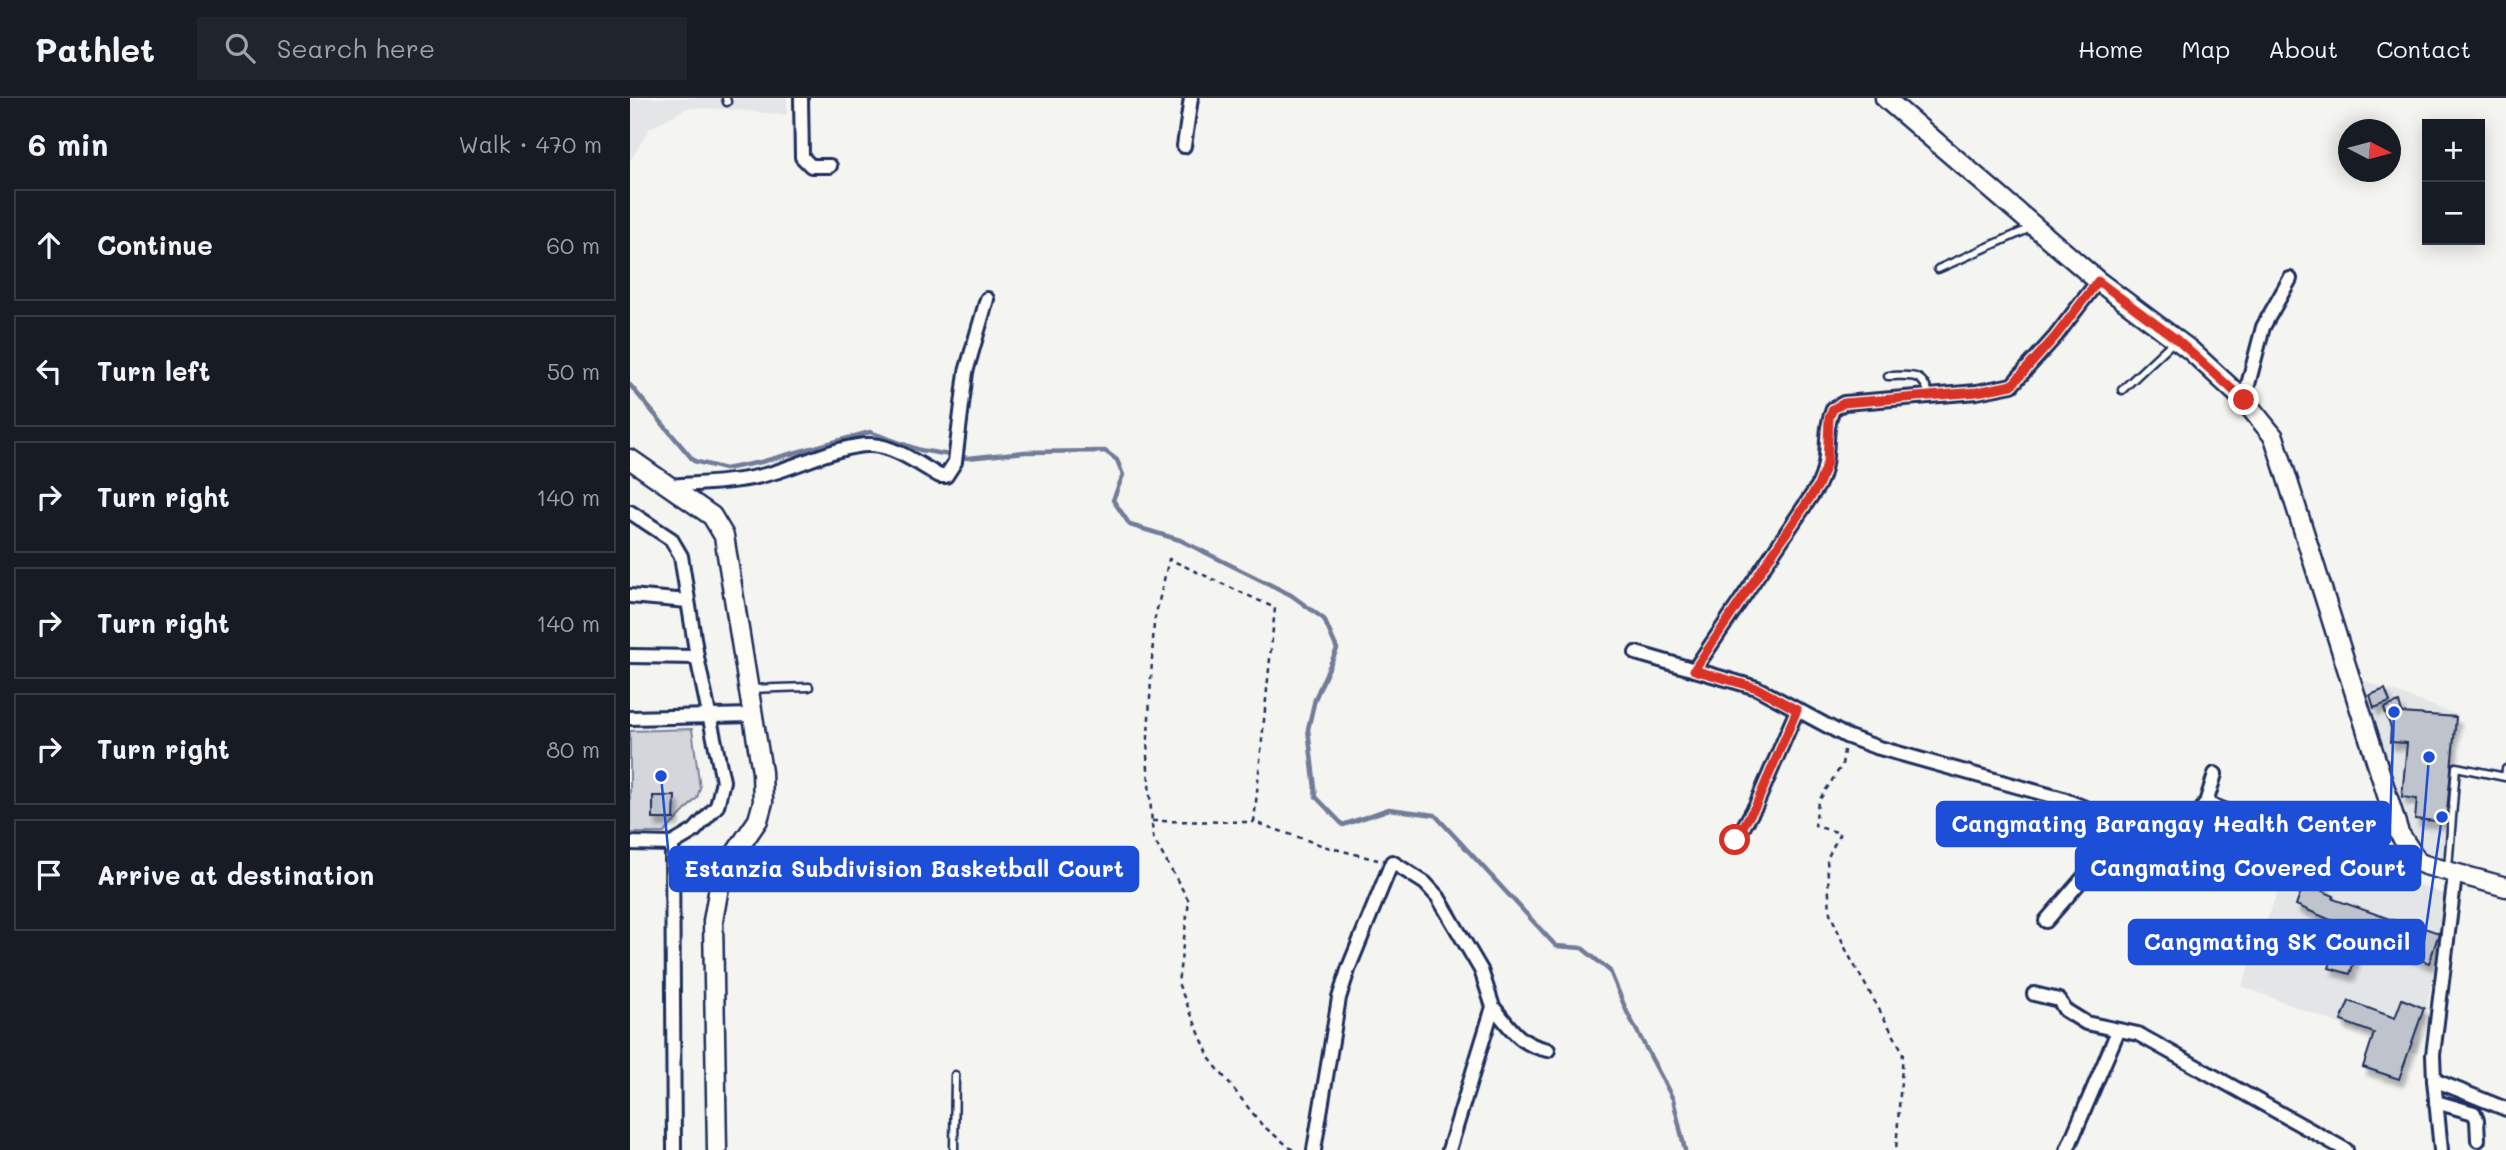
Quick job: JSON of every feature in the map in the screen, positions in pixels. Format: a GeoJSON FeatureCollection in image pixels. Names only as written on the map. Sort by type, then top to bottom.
{"type":"FeatureCollection","features":[{"type":"Feature","properties":{"kind":"street"},"geometry":{"type":"LineString","coordinates":[[801,98],[803,157],[811,166],[830,166]]}},
{"type":"Feature","properties":{"kind":"street"},"geometry":{"type":"LineString","coordinates":[[1184,146],[1191,98]]}},
{"type":"Feature","properties":{"kind":"street"},"geometry":{"type":"LineString","coordinates":[[1885,98],[2098,281],[2176,339],[2244,400],[2274,437],[2399,833],[2418,862],[2451,874],[2506,887]]}},
{"type":"Feature","properties":{"kind":"street"},"geometry":{"type":"LineString","coordinates":[[2244,400],[2263,327],[2290,279]]}},
{"type":"Feature","properties":{"kind":"street"},"geometry":{"type":"LineString","coordinates":[[1694,670],[1818,486],[1827,463],[1829,418],[1833,409],[1844,403],[1977,392],[2012,385],[2055,337],[2098,281]]}},
{"type":"Feature","properties":{"kind":"street"},"geometry":{"type":"LineString","coordinates":[[669,485],[734,480],[769,474],[853,447],[873,445],[897,452],[940,476],[946,476],[955,462],[966,372],[987,299]]}},
{"type":"Feature","properties":{"kind":"street"},"geometry":{"type":"LineString","coordinates":[[630,459],[712,516],[724,536],[762,772],[763,802],[758,820],[734,855],[719,887],[713,921],[717,1150]]}},
{"type":"Feature","properties":{"kind":"street"},"geometry":{"type":"LineString","coordinates":[[630,512],[671,539],[681,556],[697,657],[723,781],[717,806],[694,831],[672,844],[630,843]]}},
{"type":"Feature","properties":{"kind":"street"},"geometry":{"type":"LineString","coordinates":[[630,596],[688,601]]}},
{"type":"Feature","properties":{"kind":"street"},"geometry":{"type":"LineString","coordinates":[[1636,653],[1757,688],[1846,736],[1876,747],[2063,799],[2135,828],[2193,823],[2206,803],[2215,774]]}},
{"type":"Feature","properties":{"kind":"street"},"geometry":{"type":"LineString","coordinates":[[630,656],[697,657]]}},
{"type":"Feature","properties":{"kind":"street"},"geometry":{"type":"LineString","coordinates":[[1735,840],[1756,805],[1797,710]]}},
{"type":"Feature","properties":{"kind":"street"},"geometry":{"type":"LineString","coordinates":[[630,718],[752,716]]}},
{"type":"Feature","properties":{"kind":"street"},"geometry":{"type":"LineString","coordinates":[[2206,803],[2384,873],[2396,873],[2418,862]]}},
{"type":"Feature","properties":{"kind":"street"},"geometry":{"type":"LineString","coordinates":[[2046,921],[2103,855],[2135,828]]}},
{"type":"Feature","properties":{"kind":"street"},"geometry":{"type":"LineString","coordinates":[[672,844],[674,1150]]}},
{"type":"Feature","properties":{"kind":"street"},"geometry":{"type":"LineString","coordinates":[[1314,1150],[1339,998],[1392,862],[1425,883],[1437,897],[1481,971],[1493,1007],[1522,1041],[1531,1047],[1548,1050]]}},
{"type":"Feature","properties":{"kind":"street"},"geometry":{"type":"LineString","coordinates":[[2441,1150],[2433,1055],[2451,874]]}},
{"type":"Feature","properties":{"kind":"street"},"geometry":{"type":"LineString","coordinates":[[2034,994],[2059,1000],[2065,1010],[2087,1023],[2138,1034],[2346,1150]]}},
{"type":"Feature","properties":{"kind":"street"},"geometry":{"type":"LineString","coordinates":[[1448,1150],[1493,1007]]}},
{"type":"Feature","properties":{"kind":"street"},"geometry":{"type":"LineString","coordinates":[[2067,1150],[2118,1031]]}},
{"type":"Feature","properties":{"kind":"street"},"geometry":{"type":"LineString","coordinates":[[2434,1080],[2506,1109]]}},
{"type":"Feature","properties":{"kind":"street"},"geometry":{"type":"LineString","coordinates":[[2436,1102],[2473,1113],[2477,1120],[2478,1140]]}},
{"type":"Feature","properties":{"kind":"lane"},"geometry":{"type":"LineString","coordinates":[[1938,269],[2035,226]]}},
{"type":"Feature","properties":{"kind":"lane"},"geometry":{"type":"LineString","coordinates":[[2122,390],[2176,339]]}},
{"type":"Feature","properties":{"kind":"lane"},"geometry":{"type":"LineString","coordinates":[[1888,376],[1916,376],[1923,380],[1930,396]]}},
{"type":"Feature","properties":{"kind":"lane"},"geometry":{"type":"LineString","coordinates":[[748,689],[809,687]]}},
{"type":"Feature","properties":{"kind":"lane"},"geometry":{"type":"LineString","coordinates":[[2451,874],[2456,767],[2505,777],[2506,769]]}},
{"type":"Feature","properties":{"kind":"lane"},"geometry":{"type":"LineString","coordinates":[[2220,873],[2237,815]]}},
{"type":"Feature","properties":{"kind":"lane"},"geometry":{"type":"LineString","coordinates":[[954,1150],[955,1075]]}},
{"type":"Feature","properties":{"kind":"path"},"geometry":{"type":"LineString","coordinates":[[1254,822],[1275,608],[1169,559],[1154,622],[1147,755],[1153,838],[1189,901],[1178,982],[1210,1059],[1262,1125],[1293,1150]]}},
{"type":"Feature","properties":{"kind":"path"},"geometry":{"type":"LineString","coordinates":[[1846,736],[1842,765],[1818,802],[1815,826],[1840,833],[1827,859],[1830,913],[1847,951],[1903,1052],[1896,1150]]}},
{"type":"Feature","properties":{"kind":"path"},"geometry":{"type":"LineString","coordinates":[[1152,821],[1254,822],[1327,847],[1392,862]]}},
{"type":"Feature","properties":{"kind":"shaded area"},"geometry":{"type":"Polygon","coordinates":[[[630,98],[787,98],[787,115],[687,108],[650,128],[630,161],[630,98]]]}},
{"type":"Feature","properties":{"kind":"shaded area"},"geometry":{"type":"Polygon","coordinates":[[[2362,680],[2458,715],[2443,865],[2429,859],[2419,850],[2407,823],[2362,680]]]}},
{"type":"Feature","properties":{"kind":"shaded area"},"geometry":{"type":"Polygon","coordinates":[[[692,729],[700,788],[697,798],[664,833],[630,833],[630,731],[692,729]]]}},
{"type":"Feature","properties":{"kind":"shaded area"},"geometry":{"type":"Polygon","coordinates":[[[2297,840],[2449,896],[2417,1054],[2242,986],[2297,840]]]}},
{"type":"Feature","properties":{"kind":"building"},"geometry":{"type":"Polygon","coordinates":[[[2385,689],[2390,702],[2374,708],[2370,695],[2385,689]]]}},
{"type":"Feature","properties":{"kind":"building"},"geometry":{"type":"Polygon","coordinates":[[[2399,702],[2402,713],[2456,717],[2446,822],[2415,819],[2417,799],[2402,797],[2407,743],[2390,742],[2391,728],[2384,708],[2399,702]]]}},
{"type":"Feature","properties":{"kind":"building"},"geometry":{"type":"Polygon","coordinates":[[[653,796],[675,796],[674,819],[653,819],[653,796]]]}},
{"type":"Feature","properties":{"kind":"building"},"geometry":{"type":"Polygon","coordinates":[[[2314,855],[2331,862],[2322,891],[2334,896],[2333,899],[2415,928],[2416,925],[2439,933],[2429,963],[2405,954],[2406,950],[2363,934],[2350,974],[2329,968],[2342,927],[2296,905],[2314,855]]]}},
{"type":"Feature","properties":{"kind":"building"},"geometry":{"type":"Polygon","coordinates":[[[2402,999],[2424,1008],[2399,1079],[2363,1067],[2374,1033],[2341,1021],[2349,1001],[2395,1018],[2402,999]]]}},
{"type":"Feature","properties":{"kind":"waterway"},"geometry":{"type":"LineString","coordinates":[[630,385],[694,461],[725,469],[761,462],[870,432],[920,450],[968,458],[1025,452],[1105,451],[1117,460],[1123,475],[1113,500],[1130,525],[1180,540],[1291,595],[1324,619],[1337,649],[1315,699],[1308,729],[1316,797],[1343,825],[1389,809],[1435,815],[1556,946],[1582,948],[1610,971],[1627,1012],[1673,1099],[1685,1150]]}},
{"type":"Feature","properties":{"kind":"place","name":"Cangmating Barangay Health Center"},"geometry":{"type":"Point","coordinates":[2394,712]}},
{"type":"Feature","properties":{"kind":"place","name":"Cangmating Covered Court"},"geometry":{"type":"Point","coordinates":[2429,757]}},
{"type":"Feature","properties":{"kind":"place","name":"Estanzia Subdivision Basketball Court"},"geometry":{"type":"Point","coordinates":[661,776]}},
{"type":"Feature","properties":{"kind":"place","name":"Cangmating SK Council"},"geometry":{"type":"Point","coordinates":[2442,817]}},
{"type":"Feature","properties":{"kind":"route"},"geometry":{"type":"LineString","coordinates":[[1735,840],[1756,805],[1797,710],[1757,688],[1694,670],[1818,486],[1827,463],[1829,418],[1833,409],[1844,403],[1997,390],[2012,385],[2055,337],[2098,281],[2190,350],[2244,400]]}}]}
